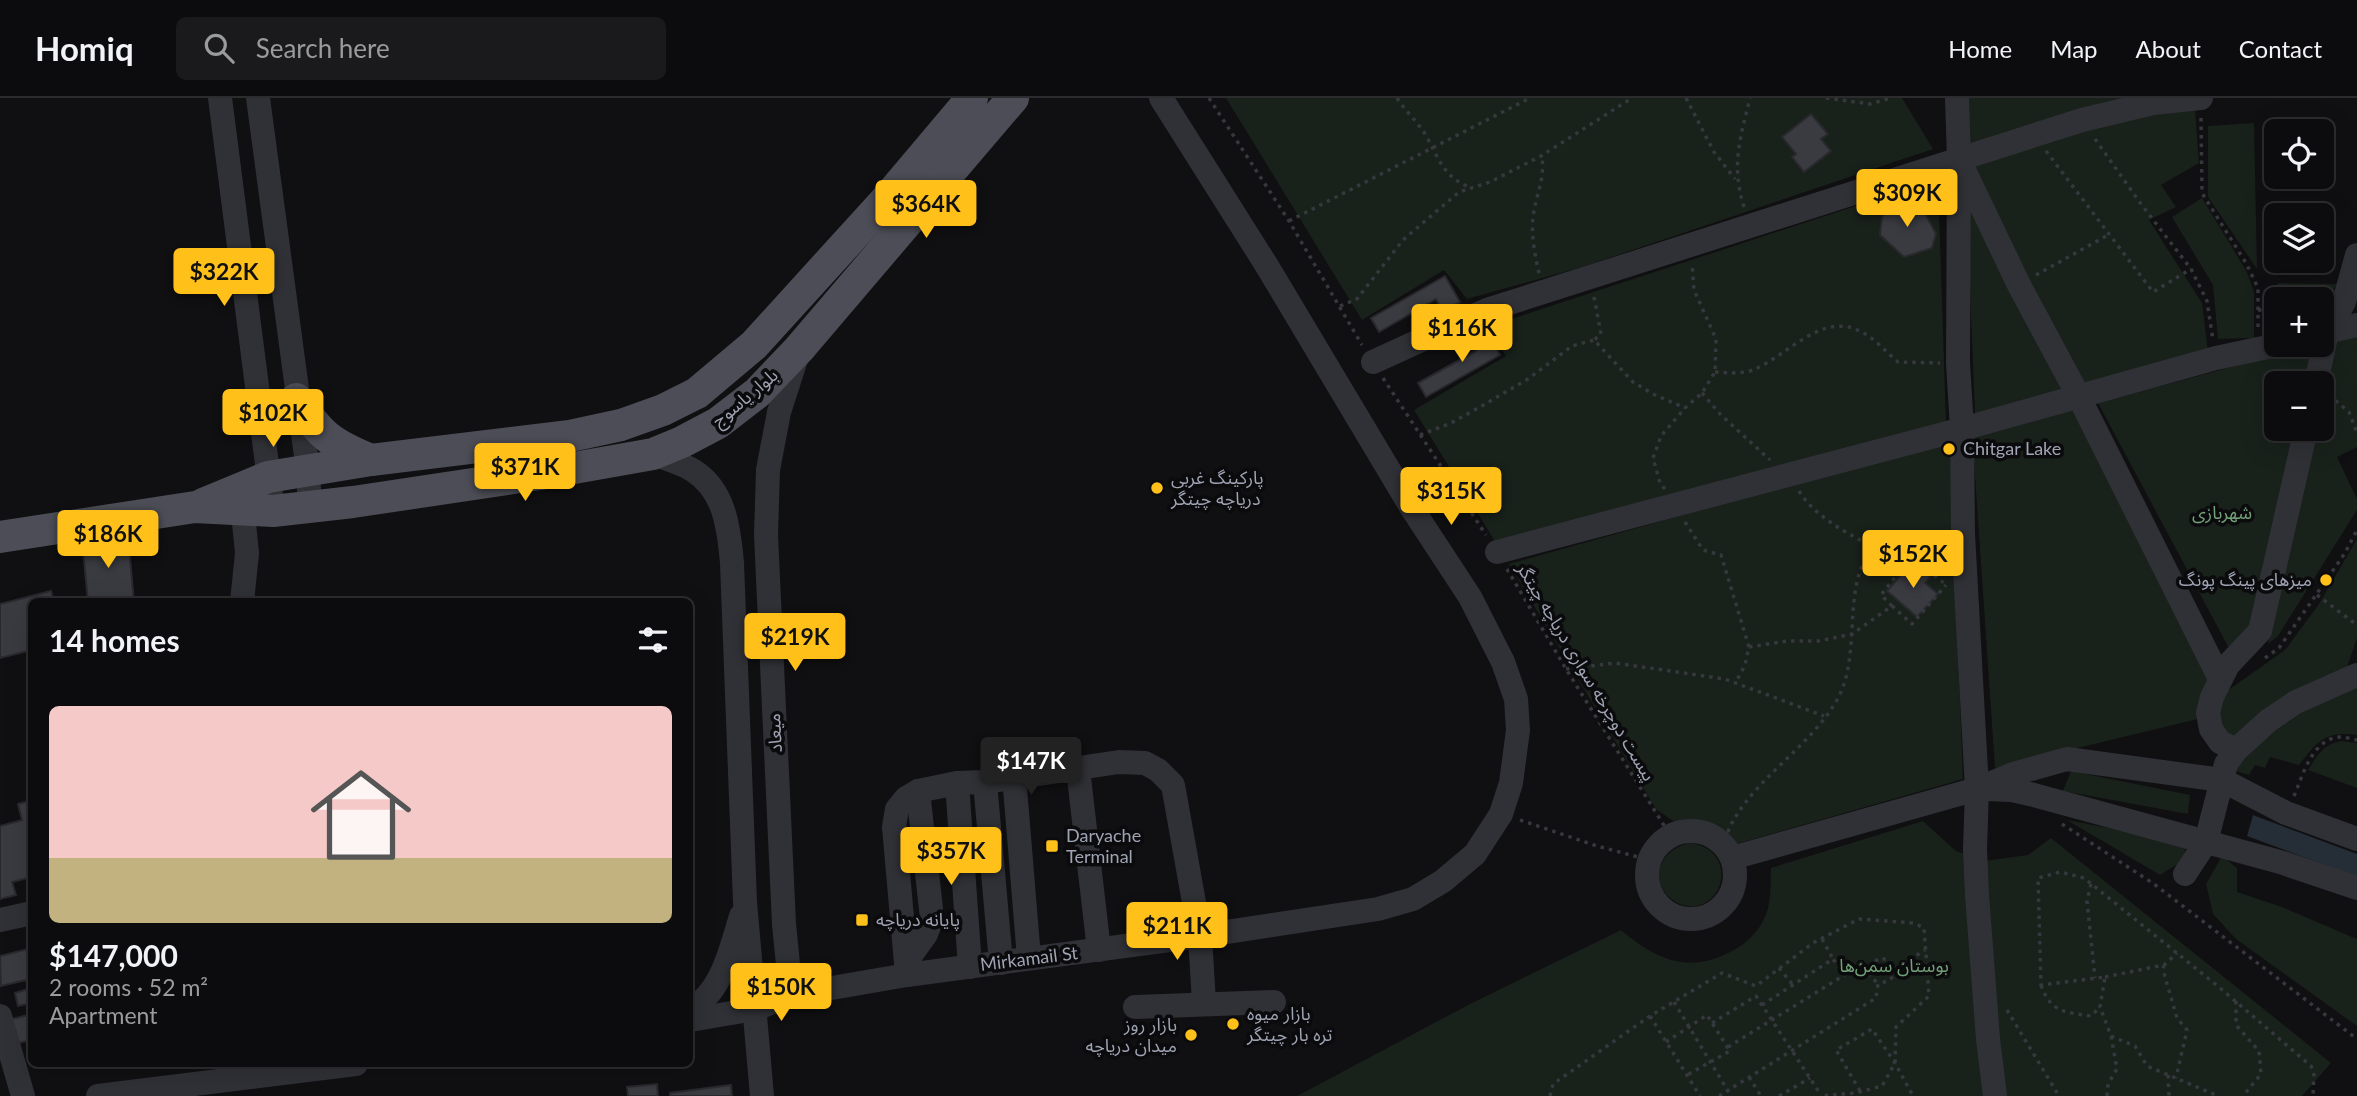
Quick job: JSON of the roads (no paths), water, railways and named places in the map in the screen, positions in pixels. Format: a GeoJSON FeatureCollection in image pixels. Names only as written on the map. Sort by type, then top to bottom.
{"type":"FeatureCollection","features":[{"type":"Feature","properties":{"kind":"main road","name":"بلوار یاسوج"},"geometry":{"type":"LineString","coordinates":[[0,537],[256,497],[308,471],[371,460],[570,436],[621,425],[663,410],[697,393],[754,345],[885,201],[972,98]]}},
{"type":"Feature","properties":{"kind":"main road","name":"بلوار یاسوج"},"geometry":{"type":"LineString","coordinates":[[256,497],[310,507],[540,474],[653,454],[682,442],[718,423],[757,393],[799,349],[1013,98]]}},
{"type":"Feature","properties":{"kind":"main road"},"geometry":{"type":"LineString","coordinates":[[296,399],[325,437],[340,448],[371,460]]}},
{"type":"Feature","properties":{"kind":"street"},"geometry":{"type":"LineString","coordinates":[[220,98],[256,497],[242,598]]}},
{"type":"Feature","properties":{"kind":"street"},"geometry":{"type":"LineString","coordinates":[[258,98],[296,399],[308,471],[310,507]]}},
{"type":"Feature","properties":{"kind":"street","name":"Mirkamail St"},"geometry":{"type":"LineString","coordinates":[[693,1019],[755,1009],[791,995],[907,969],[970,967],[1378,909],[1413,899],[1443,881],[1475,854],[1502,814],[1511,783],[1518,730],[1516,699],[1503,662],[1469,597],[1161,98]]}},
{"type":"Feature","properties":{"kind":"street"},"geometry":{"type":"LineString","coordinates":[[1957,98],[1962,534],[1956,585],[1978,789],[1975,861],[1988,1039],[1995,1096]]}},
{"type":"Feature","properties":{"kind":"street"},"geometry":{"type":"LineString","coordinates":[[1373,362],[1487,310],[1959,159],[2082,120],[2153,103],[2200,98]]}},
{"type":"Feature","properties":{"kind":"street"},"geometry":{"type":"LineString","coordinates":[[1959,159],[2019,285],[2079,397],[2220,679]]}},
{"type":"Feature","properties":{"kind":"street"},"geometry":{"type":"LineString","coordinates":[[2334,318],[2344,302],[2357,255]]}},
{"type":"Feature","properties":{"kind":"street"},"geometry":{"type":"LineString","coordinates":[[2334,331],[2357,325]]}},
{"type":"Feature","properties":{"kind":"street"},"geometry":{"type":"LineString","coordinates":[[1497,552],[1679,506],[2216,358],[2264,348]]}},
{"type":"Feature","properties":{"kind":"street","name":"میعاد"},"geometry":{"type":"LineString","coordinates":[[791,995],[784,924],[766,535],[768,470],[774,435],[799,349]]}},
{"type":"Feature","properties":{"kind":"street"},"geometry":{"type":"LineString","coordinates":[[2236,750],[2220,742],[2211,729],[2208,713],[2212,696],[2228,665],[2260,631],[2303,441]]}},
{"type":"Feature","properties":{"kind":"street","name":"میعاد"},"geometry":{"type":"LineString","coordinates":[[653,454],[693,470],[710,484],[721,503],[728,526],[732,563],[745,902],[762,1096]]}},
{"type":"Feature","properties":{"kind":"street"},"geometry":{"type":"LineString","coordinates":[[2185,874],[2207,842],[2226,764],[2236,750],[2268,721],[2296,702],[2357,675]]}},
{"type":"Feature","properties":{"kind":"street"},"geometry":{"type":"LineString","coordinates":[[1728,852],[1978,789],[2013,774],[2067,759],[2222,780],[2286,813],[2357,839]]}},
{"type":"Feature","properties":{"kind":"street"},"geometry":{"type":"LineString","coordinates":[[907,969],[894,827],[897,809],[906,798],[918,791],[957,783],[985,782],[1119,762],[1145,763],[1158,770],[1174,785],[1200,936],[1204,1003]]}},
{"type":"Feature","properties":{"kind":"street"},"geometry":{"type":"LineString","coordinates":[[1078,769],[1099,950]]}},
{"type":"Feature","properties":{"kind":"street"},"geometry":{"type":"LineString","coordinates":[[1014,776],[1029,958]]}},
{"type":"Feature","properties":{"kind":"street"},"geometry":{"type":"LineString","coordinates":[[985,782],[1001,963]]}},
{"type":"Feature","properties":{"kind":"street"},"geometry":{"type":"LineString","coordinates":[[957,783],[970,967]]}},
{"type":"Feature","properties":{"kind":"street"},"geometry":{"type":"LineString","coordinates":[[1978,789],[2012,790],[2034,795],[2280,862],[2357,888]]}},
{"type":"Feature","properties":{"kind":"street"},"geometry":{"type":"LineString","coordinates":[[1699,831],[1712,836],[1728,852],[1735,872],[1734,886],[1728,899],[1718,909],[1706,916],[1692,919],[1671,914],[1655,901],[1648,888],[1646,874],[1649,860],[1661,842],[1670,835],[1699,831]]}},
{"type":"Feature","properties":{"kind":"street"},"geometry":{"type":"LineString","coordinates":[[745,902],[751,924],[761,931],[772,930],[784,924]]}},
{"type":"Feature","properties":{"kind":"street"},"geometry":{"type":"LineString","coordinates":[[693,1007],[710,994],[729,955],[745,902]]}},
{"type":"Feature","properties":{"kind":"street"},"geometry":{"type":"LineString","coordinates":[[0,920],[28,913]]}},
{"type":"Feature","properties":{"kind":"street"},"geometry":{"type":"LineString","coordinates":[[1135,1007],[1274,1002]]}},
{"type":"Feature","properties":{"kind":"street"},"geometry":{"type":"LineString","coordinates":[[0,1016],[4,1050],[23,1096]]}},
{"type":"Feature","properties":{"kind":"street"},"geometry":{"type":"LineString","coordinates":[[98,1096],[332,1067]]}},
{"type":"Feature","properties":{"kind":"place","name":"Chitgar Lake"},"geometry":{"type":"Point","coordinates":[1949,449]}},
{"type":"Feature","properties":{"kind":"place","name":"پارکینگ غربی دریاچه چیتگر"},"geometry":{"type":"Point","coordinates":[1157,488]}},
{"type":"Feature","properties":{"kind":"place","name":"میزهای پینگ پونگ"},"geometry":{"type":"Point","coordinates":[2326,580]}},
{"type":"Feature","properties":{"kind":"place","name":"Daryache Terminal"},"geometry":{"type":"Point","coordinates":[1052,846]}},
{"type":"Feature","properties":{"kind":"place","name":"پایانه دریاچه"},"geometry":{"type":"Point","coordinates":[862,920]}},
{"type":"Feature","properties":{"kind":"place","name":"بازار میوه تره بار چیتگر"},"geometry":{"type":"Point","coordinates":[1233,1024]}},
{"type":"Feature","properties":{"kind":"place","name":"بازار روز میدان دریاچه"},"geometry":{"type":"Point","coordinates":[1191,1035]}},
{"type":"Feature","properties":{"kind":"park label","name":"شهربازی"},"geometry":{"type":"Point","coordinates":[2222,513]}},
{"type":"Feature","properties":{"kind":"park label","name":"بوستان سمن‌ها"},"geometry":{"type":"Point","coordinates":[1894,966]}}]}
